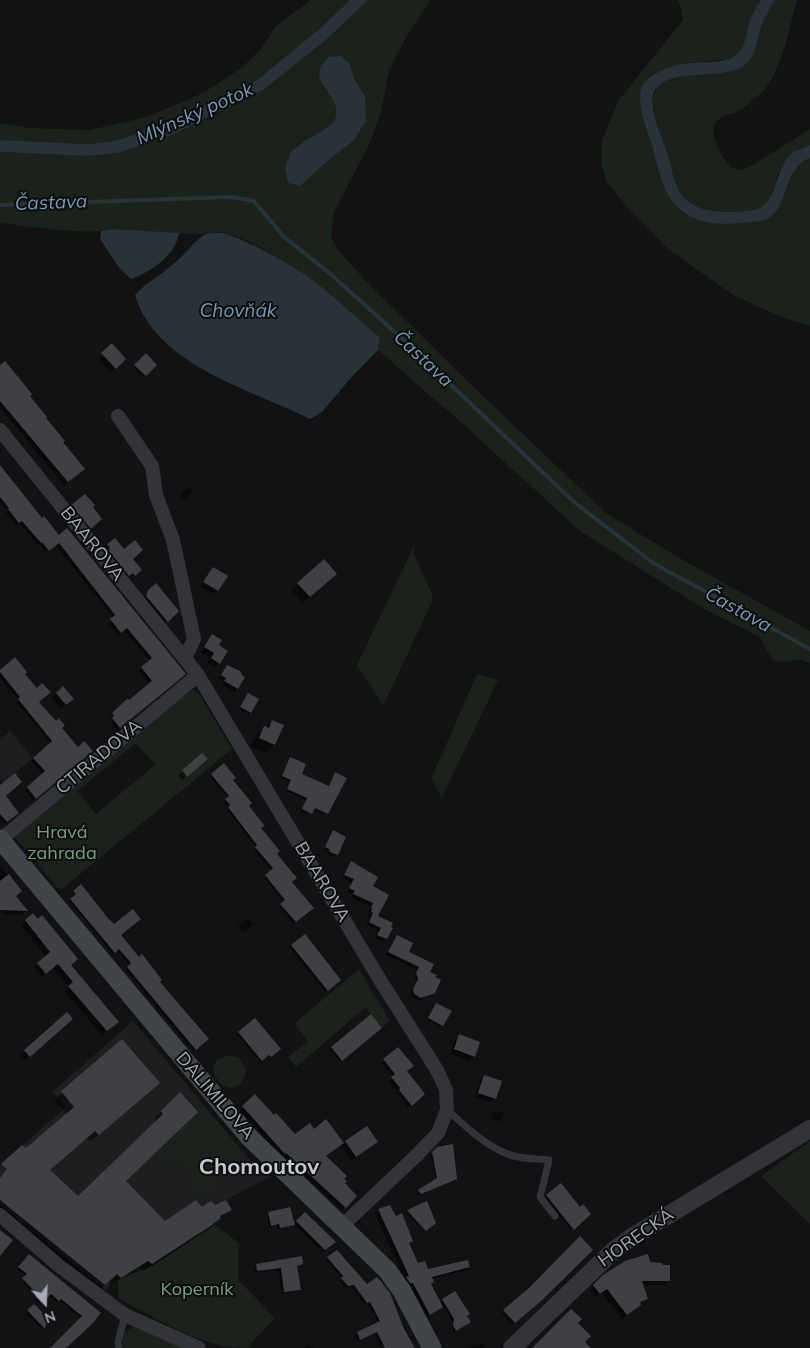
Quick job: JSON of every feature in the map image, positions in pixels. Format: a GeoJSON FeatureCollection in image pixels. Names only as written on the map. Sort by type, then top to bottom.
{"type":"FeatureCollection","features":[{"type":"Feature","properties":{"kind":"main road","name":"DALIMILOVA"},"geometry":{"type":"LineString","coordinates":[[0,840],[249,1137],[374,1256],[394,1279],[432,1348]]}},
{"type":"Feature","properties":{"kind":"street"},"geometry":{"type":"LineString","coordinates":[[118,416],[152,466],[156,495],[173,540],[194,639],[185,658]]}},
{"type":"Feature","properties":{"kind":"street","name":"BAAROVA"},"geometry":{"type":"LineString","coordinates":[[0,430],[198,675],[380,980],[437,1070],[446,1090],[447,1110],[438,1133],[418,1155],[342,1226]]}},
{"type":"Feature","properties":{"kind":"street","name":"CTIRADOVA"},"geometry":{"type":"LineString","coordinates":[[0,840],[198,675]]}},
{"type":"Feature","properties":{"kind":"street","name":"HORECKÁ"},"geometry":{"type":"LineString","coordinates":[[512,1348],[613,1250],[810,1130]]}},
{"type":"Feature","properties":{"kind":"street"},"geometry":{"type":"LineString","coordinates":[[0,1215],[58,1265],[125,1315],[199,1348]]}},
{"type":"Feature","properties":{"kind":"lane"},"geometry":{"type":"LineString","coordinates":[[447,1110],[478,1136],[496,1148],[515,1156],[549,1160],[540,1197],[555,1216]]}},
{"type":"Feature","properties":{"kind":"lane"},"geometry":{"type":"LineString","coordinates":[[119,1348],[118,1342],[125,1315]]}},
{"type":"Feature","properties":{"kind":"shaded area"},"geometry":{"type":"Polygon","coordinates":[[[10,731],[33,758],[0,785],[0,740],[10,731]]]}},
{"type":"Feature","properties":{"kind":"shaded area"},"geometry":{"type":"Polygon","coordinates":[[[133,1021],[251,1161],[271,1176],[226,1200],[232,1210],[221,1216],[209,1227],[152,1264],[148,1261],[121,1278],[117,1276],[106,1290],[0,1205],[0,1165],[66,1107],[52,1092],[133,1021]]]}},
{"type":"Feature","properties":{"kind":"green space"},"geometry":{"type":"Polygon","coordinates":[[[311,0],[350,0],[318,30],[257,80],[167,123],[115,141],[87,144],[0,140],[0,123],[30,128],[89,130],[147,117],[203,93],[240,69],[261,49],[276,26],[311,0]]]}},
{"type":"Feature","properties":{"kind":"green space"},"geometry":{"type":"Polygon","coordinates":[[[368,0],[431,0],[407,36],[394,60],[388,75],[381,112],[369,145],[334,212],[331,236],[338,250],[364,279],[459,373],[606,513],[676,556],[810,631],[810,663],[802,660],[782,662],[774,660],[758,636],[706,610],[580,531],[464,425],[378,350],[380,337],[308,278],[269,252],[248,241],[222,232],[195,234],[111,229],[72,231],[0,223],[0,152],[88,156],[118,153],[172,135],[219,113],[327,39],[368,0]],[[328,57],[322,65],[319,78],[335,105],[335,121],[306,140],[288,183],[300,186],[331,158],[365,96],[353,79],[350,64],[328,57]]]}},
{"type":"Feature","properties":{"kind":"green space"},"geometry":{"type":"Polygon","coordinates":[[[677,0],[761,0],[750,21],[745,44],[737,55],[728,59],[681,64],[641,104],[663,185],[669,196],[686,215],[762,221],[788,187],[790,176],[798,165],[810,158],[810,326],[782,317],[735,296],[669,250],[627,207],[607,182],[601,163],[602,141],[618,101],[683,20],[680,4],[677,0]]]}},
{"type":"Feature","properties":{"kind":"green space"},"geometry":{"type":"Polygon","coordinates":[[[775,0],[797,0],[785,46],[776,70],[764,90],[745,107],[724,116],[715,123],[713,128],[715,141],[726,161],[737,170],[753,165],[810,129],[810,145],[799,149],[782,167],[769,199],[762,207],[733,212],[699,208],[684,197],[676,183],[654,113],[653,96],[664,82],[674,78],[724,73],[745,65],[755,51],[762,24],[775,0]]]}},
{"type":"Feature","properties":{"kind":"green space"},"geometry":{"type":"Polygon","coordinates":[[[414,546],[414,555],[433,600],[383,706],[357,665],[414,546]]]}},
{"type":"Feature","properties":{"kind":"green space"},"geometry":{"type":"Polygon","coordinates":[[[477,674],[498,680],[442,797],[431,779],[477,674]]]}},
{"type":"Feature","properties":{"kind":"green space","name":"Hravá zahrada"},"geometry":{"type":"Polygon","coordinates":[[[193,690],[199,694],[232,749],[62,889],[58,888],[15,837],[185,693],[193,690]],[[136,743],[77,791],[96,814],[155,765],[136,743]]]}},
{"type":"Feature","properties":{"kind":"green space"},"geometry":{"type":"Polygon","coordinates":[[[359,969],[390,1021],[382,1028],[366,1007],[296,1067],[288,1057],[308,1041],[294,1024],[359,969]]]}},
{"type":"Feature","properties":{"kind":"green space"},"geometry":{"type":"Polygon","coordinates":[[[229,1055],[239,1058],[246,1069],[244,1078],[235,1087],[223,1085],[218,1080],[213,1066],[218,1059],[229,1055]]]}},
{"type":"Feature","properties":{"kind":"green space"},"geometry":{"type":"Polygon","coordinates":[[[194,1094],[201,1102],[198,1105],[202,1110],[205,1108],[237,1145],[234,1148],[243,1158],[241,1161],[235,1155],[212,1177],[218,1183],[204,1192],[197,1190],[190,1184],[196,1177],[176,1155],[169,1162],[158,1151],[198,1112],[188,1101],[194,1094]]]}},
{"type":"Feature","properties":{"kind":"green space"},"geometry":{"type":"Polygon","coordinates":[[[810,1141],[810,1224],[761,1176],[810,1141]]]}},
{"type":"Feature","properties":{"kind":"green space","name":"Koperník"},"geometry":{"type":"Polygon","coordinates":[[[215,1225],[239,1243],[239,1281],[275,1318],[247,1348],[230,1347],[197,1338],[119,1299],[118,1280],[152,1266],[215,1225]]]}},
{"type":"Feature","properties":{"kind":"green space"},"geometry":{"type":"Polygon","coordinates":[[[134,1326],[189,1348],[123,1348],[122,1335],[134,1326]]]}},
{"type":"Feature","properties":{"kind":"water","name":"Mlýnský potok"},"geometry":{"type":"Polygon","coordinates":[[[350,0],[368,0],[327,39],[263,90],[172,135],[118,153],[88,156],[0,152],[0,140],[87,144],[115,141],[167,123],[257,80],[318,30],[350,0]]]}},
{"type":"Feature","properties":{"kind":"water"},"geometry":{"type":"Polygon","coordinates":[[[761,0],[775,0],[762,24],[755,51],[749,61],[735,70],[724,73],[685,76],[673,78],[663,83],[655,90],[653,97],[654,114],[678,188],[686,199],[700,208],[734,212],[757,209],[768,200],[785,161],[790,155],[810,145],[810,158],[794,172],[782,201],[770,217],[761,221],[730,224],[697,220],[679,209],[665,189],[642,114],[640,92],[645,82],[664,69],[678,64],[724,60],[736,55],[746,39],[750,20],[761,0]]]}},
{"type":"Feature","properties":{"kind":"water"},"geometry":{"type":"Polygon","coordinates":[[[341,56],[350,64],[354,79],[365,96],[366,121],[353,141],[300,186],[288,183],[285,168],[291,152],[335,121],[335,105],[321,82],[319,72],[328,57],[341,56]]]}},
{"type":"Feature","properties":{"kind":"water"},"geometry":{"type":"Polygon","coordinates":[[[111,229],[179,233],[173,248],[161,262],[147,272],[131,279],[120,269],[100,239],[101,231],[111,229]]]}},
{"type":"Feature","properties":{"kind":"water","name":"Chovňák"},"geometry":{"type":"Polygon","coordinates":[[[224,233],[271,254],[294,267],[380,337],[378,350],[322,412],[310,419],[234,385],[184,358],[163,340],[146,319],[135,295],[204,235],[224,233]]]}},
{"type":"Feature","properties":{"kind":"building"},"geometry":{"type":"Polygon","coordinates":[[[112,343],[126,359],[116,369],[101,353],[112,343]]]}},
{"type":"Feature","properties":{"kind":"building"},"geometry":{"type":"Polygon","coordinates":[[[146,353],[157,365],[146,376],[134,365],[146,353]]]}},
{"type":"Feature","properties":{"kind":"building"},"geometry":{"type":"Polygon","coordinates":[[[5,361],[32,394],[30,396],[85,469],[68,482],[0,401],[0,365],[5,361]]]}},
{"type":"Feature","properties":{"kind":"building"},"geometry":{"type":"Polygon","coordinates":[[[0,465],[42,518],[44,516],[59,535],[67,528],[186,674],[120,728],[112,718],[114,716],[112,713],[128,698],[129,700],[152,681],[141,667],[152,658],[127,628],[121,633],[110,619],[115,615],[59,543],[49,551],[22,521],[19,523],[0,497],[0,465]]]}},
{"type":"Feature","properties":{"kind":"building"},"geometry":{"type":"Polygon","coordinates":[[[85,494],[95,505],[93,507],[102,519],[91,529],[71,505],[85,494]]]}},
{"type":"Feature","properties":{"kind":"building"},"geometry":{"type":"Polygon","coordinates":[[[115,538],[124,549],[135,540],[143,550],[133,559],[142,570],[135,576],[133,573],[129,576],[108,550],[110,548],[107,544],[115,538]]]}},
{"type":"Feature","properties":{"kind":"building"},"geometry":{"type":"Polygon","coordinates":[[[324,559],[337,574],[310,597],[297,583],[324,559]]]}},
{"type":"Feature","properties":{"kind":"building"},"geometry":{"type":"Polygon","coordinates":[[[213,567],[228,576],[218,591],[203,582],[213,567]]]}},
{"type":"Feature","properties":{"kind":"building"},"geometry":{"type":"Polygon","coordinates":[[[156,583],[179,611],[168,622],[146,596],[148,590],[156,583]]]}},
{"type":"Feature","properties":{"kind":"building"},"geometry":{"type":"Polygon","coordinates":[[[212,634],[222,640],[219,645],[228,651],[220,664],[211,658],[214,653],[204,647],[212,634]]]}},
{"type":"Feature","properties":{"kind":"building"},"geometry":{"type":"Polygon","coordinates":[[[15,657],[27,672],[25,674],[37,688],[42,683],[51,692],[39,702],[56,721],[59,718],[65,726],[62,728],[78,747],[84,741],[93,751],[36,799],[27,787],[45,771],[33,758],[52,741],[18,699],[20,697],[0,672],[15,657]]]}},
{"type":"Feature","properties":{"kind":"building"},"geometry":{"type":"Polygon","coordinates":[[[227,665],[240,671],[245,677],[238,689],[224,681],[226,678],[221,675],[227,665]]]}},
{"type":"Feature","properties":{"kind":"building"},"geometry":{"type":"Polygon","coordinates":[[[63,686],[74,699],[66,705],[56,693],[63,686]]]}},
{"type":"Feature","properties":{"kind":"building"},"geometry":{"type":"Polygon","coordinates":[[[248,693],[259,699],[251,713],[240,707],[248,693]]]}},
{"type":"Feature","properties":{"kind":"building"},"geometry":{"type":"Polygon","coordinates":[[[272,720],[284,725],[275,745],[259,738],[264,726],[269,728],[272,720]]]}},
{"type":"Feature","properties":{"kind":"building"},"geometry":{"type":"Polygon","coordinates":[[[202,753],[208,759],[187,777],[182,770],[202,753]]]}},
{"type":"Feature","properties":{"kind":"building"},"geometry":{"type":"Polygon","coordinates":[[[290,757],[306,764],[302,774],[329,786],[335,772],[347,778],[328,814],[315,808],[312,814],[302,809],[307,798],[287,789],[291,780],[282,776],[290,757]]]}},
{"type":"Feature","properties":{"kind":"building"},"geometry":{"type":"Polygon","coordinates":[[[224,763],[236,778],[233,780],[252,803],[249,806],[265,826],[261,828],[280,851],[277,854],[297,878],[292,882],[314,908],[296,922],[280,904],[285,900],[265,875],[273,868],[255,847],[257,845],[228,807],[230,805],[225,799],[229,796],[211,774],[224,763]]]}},
{"type":"Feature","properties":{"kind":"building"},"geometry":{"type":"Polygon","coordinates":[[[15,773],[22,782],[6,796],[19,813],[7,822],[0,814],[0,785],[15,773]]]}},
{"type":"Feature","properties":{"kind":"building"},"geometry":{"type":"Polygon","coordinates":[[[333,830],[346,837],[338,855],[330,852],[325,847],[333,830]]]}},
{"type":"Feature","properties":{"kind":"building"},"geometry":{"type":"Polygon","coordinates":[[[351,861],[378,877],[373,886],[389,895],[378,916],[393,923],[391,927],[393,928],[387,939],[377,935],[381,928],[369,922],[373,913],[371,908],[373,903],[353,894],[355,891],[349,888],[354,879],[344,875],[351,861]]]}},
{"type":"Feature","properties":{"kind":"building"},"geometry":{"type":"Polygon","coordinates":[[[9,874],[22,891],[16,896],[28,911],[0,910],[0,881],[9,874]]]}},
{"type":"Feature","properties":{"kind":"building"},"geometry":{"type":"Polygon","coordinates":[[[81,884],[114,924],[133,909],[141,919],[121,935],[139,957],[142,954],[162,980],[160,982],[209,1039],[196,1050],[127,967],[131,963],[119,949],[115,953],[70,899],[76,894],[73,891],[81,884]]]}},
{"type":"Feature","properties":{"kind":"building"},"geometry":{"type":"Polygon","coordinates":[[[33,913],[38,919],[42,915],[78,959],[71,965],[119,1022],[107,1031],[68,986],[73,982],[58,964],[46,974],[37,963],[50,952],[25,920],[33,913]]]}},
{"type":"Feature","properties":{"kind":"building"},"geometry":{"type":"Polygon","coordinates":[[[305,934],[341,980],[328,991],[291,945],[305,934]]]}},
{"type":"Feature","properties":{"kind":"building"},"geometry":{"type":"Polygon","coordinates":[[[397,935],[413,943],[409,952],[434,964],[430,972],[437,975],[435,977],[441,980],[435,993],[421,998],[414,994],[413,989],[418,979],[416,973],[419,967],[388,952],[397,935]]]}},
{"type":"Feature","properties":{"kind":"building"},"geometry":{"type":"Polygon","coordinates":[[[436,1003],[452,1011],[443,1026],[428,1018],[436,1003]]]}},
{"type":"Feature","properties":{"kind":"building"},"geometry":{"type":"Polygon","coordinates":[[[67,1012],[73,1019],[30,1057],[24,1050],[67,1012]]]}},
{"type":"Feature","properties":{"kind":"building"},"geometry":{"type":"Polygon","coordinates":[[[371,1014],[382,1028],[342,1061],[331,1047],[371,1014]]]}},
{"type":"Feature","properties":{"kind":"building"},"geometry":{"type":"Polygon","coordinates":[[[255,1018],[281,1049],[262,1061],[238,1032],[255,1018]]]}},
{"type":"Feature","properties":{"kind":"building"},"geometry":{"type":"Polygon","coordinates":[[[459,1034],[480,1042],[475,1057],[454,1049],[459,1034]]]}},
{"type":"Feature","properties":{"kind":"building"},"geometry":{"type":"Polygon","coordinates":[[[122,1039],[160,1083],[99,1135],[95,1131],[50,1170],[78,1196],[163,1114],[161,1111],[180,1092],[198,1112],[126,1181],[165,1221],[196,1200],[202,1207],[211,1201],[215,1205],[226,1200],[232,1210],[220,1216],[221,1218],[209,1227],[152,1264],[148,1261],[121,1278],[117,1274],[105,1285],[0,1200],[0,1178],[7,1169],[1,1164],[22,1145],[26,1148],[74,1107],[61,1091],[122,1039]]]}},
{"type":"Feature","properties":{"kind":"building"},"geometry":{"type":"Polygon","coordinates":[[[398,1047],[414,1066],[407,1071],[425,1094],[412,1106],[399,1090],[400,1088],[391,1077],[395,1074],[383,1059],[398,1047]]]}},
{"type":"Feature","properties":{"kind":"building"},"geometry":{"type":"Polygon","coordinates":[[[484,1075],[502,1081],[496,1099],[478,1093],[484,1075]]]}},
{"type":"Feature","properties":{"kind":"building"},"geometry":{"type":"Polygon","coordinates":[[[255,1094],[295,1134],[310,1123],[314,1129],[326,1119],[344,1143],[326,1156],[347,1176],[344,1179],[347,1181],[345,1183],[357,1196],[346,1208],[285,1154],[242,1106],[255,1094]]]}},
{"type":"Feature","properties":{"kind":"building"},"geometry":{"type":"Polygon","coordinates":[[[367,1126],[378,1142],[356,1157],[345,1141],[367,1126]]]}},
{"type":"Feature","properties":{"kind":"building"},"geometry":{"type":"Polygon","coordinates":[[[453,1144],[457,1179],[421,1194],[418,1190],[437,1178],[432,1152],[437,1147],[453,1144]]]}},
{"type":"Feature","properties":{"kind":"building"},"geometry":{"type":"Polygon","coordinates":[[[561,1183],[580,1207],[583,1204],[591,1214],[574,1230],[546,1195],[561,1183]]]}},
{"type":"Feature","properties":{"kind":"building"},"geometry":{"type":"Polygon","coordinates":[[[427,1201],[436,1223],[426,1231],[407,1210],[427,1201]]]}},
{"type":"Feature","properties":{"kind":"building"},"geometry":{"type":"Polygon","coordinates":[[[390,1205],[396,1216],[402,1213],[413,1241],[409,1243],[418,1263],[425,1261],[428,1269],[468,1260],[470,1267],[432,1277],[434,1282],[431,1284],[443,1307],[430,1315],[413,1283],[410,1283],[406,1277],[409,1276],[378,1209],[390,1205]]]}},
{"type":"Feature","properties":{"kind":"building"},"geometry":{"type":"Polygon","coordinates":[[[290,1207],[295,1225],[280,1228],[279,1224],[271,1226],[268,1212],[290,1207]]]}},
{"type":"Feature","properties":{"kind":"building"},"geometry":{"type":"Polygon","coordinates":[[[305,1212],[336,1242],[325,1250],[296,1221],[305,1212]]]}},
{"type":"Feature","properties":{"kind":"building"},"geometry":{"type":"Polygon","coordinates":[[[0,1230],[13,1240],[0,1256],[0,1230]]]}},
{"type":"Feature","properties":{"kind":"building"},"geometry":{"type":"Polygon","coordinates":[[[580,1236],[593,1250],[540,1302],[515,1323],[503,1310],[529,1288],[580,1236]]]}},
{"type":"Feature","properties":{"kind":"building"},"geometry":{"type":"Polygon","coordinates":[[[337,1250],[367,1284],[377,1277],[380,1280],[390,1293],[404,1329],[415,1348],[385,1348],[377,1332],[360,1340],[357,1332],[380,1321],[370,1302],[367,1303],[354,1285],[348,1286],[341,1278],[343,1276],[327,1257],[337,1250]]]}},
{"type":"Feature","properties":{"kind":"building"},"geometry":{"type":"Polygon","coordinates":[[[29,1254],[101,1313],[66,1348],[50,1348],[82,1316],[61,1299],[59,1301],[51,1294],[42,1303],[35,1296],[37,1294],[22,1278],[27,1274],[18,1267],[29,1254]]]}},
{"type":"Feature","properties":{"kind":"building"},"geometry":{"type":"Polygon","coordinates":[[[648,1254],[650,1262],[670,1265],[670,1281],[642,1281],[648,1299],[640,1302],[641,1305],[627,1315],[607,1289],[600,1294],[593,1285],[603,1275],[625,1261],[648,1254]]]}},
{"type":"Feature","properties":{"kind":"building"},"geometry":{"type":"Polygon","coordinates":[[[302,1256],[303,1264],[297,1266],[301,1290],[284,1292],[281,1268],[257,1271],[256,1264],[302,1256]]]}},
{"type":"Feature","properties":{"kind":"building"},"geometry":{"type":"Polygon","coordinates":[[[455,1291],[470,1314],[467,1316],[471,1322],[456,1331],[453,1325],[454,1319],[442,1299],[455,1291]]]}},
{"type":"Feature","properties":{"kind":"building"},"geometry":{"type":"Polygon","coordinates":[[[34,1304],[51,1321],[44,1328],[27,1310],[34,1304]]]}},
{"type":"Feature","properties":{"kind":"building"},"geometry":{"type":"Polygon","coordinates":[[[571,1309],[582,1319],[578,1323],[591,1336],[585,1342],[591,1348],[532,1348],[571,1309]]]}},
{"type":"Feature","properties":{"kind":"waterway","name":"Častava"},"geometry":{"type":"LineString","coordinates":[[0,205],[231,197],[254,201],[284,237],[327,271],[406,342],[574,502],[653,563],[810,649]]}},
{"type":"Feature","properties":{"kind":"district","name":"Chomoutov"},"geometry":{"type":"Point","coordinates":[259,1167]}}]}
